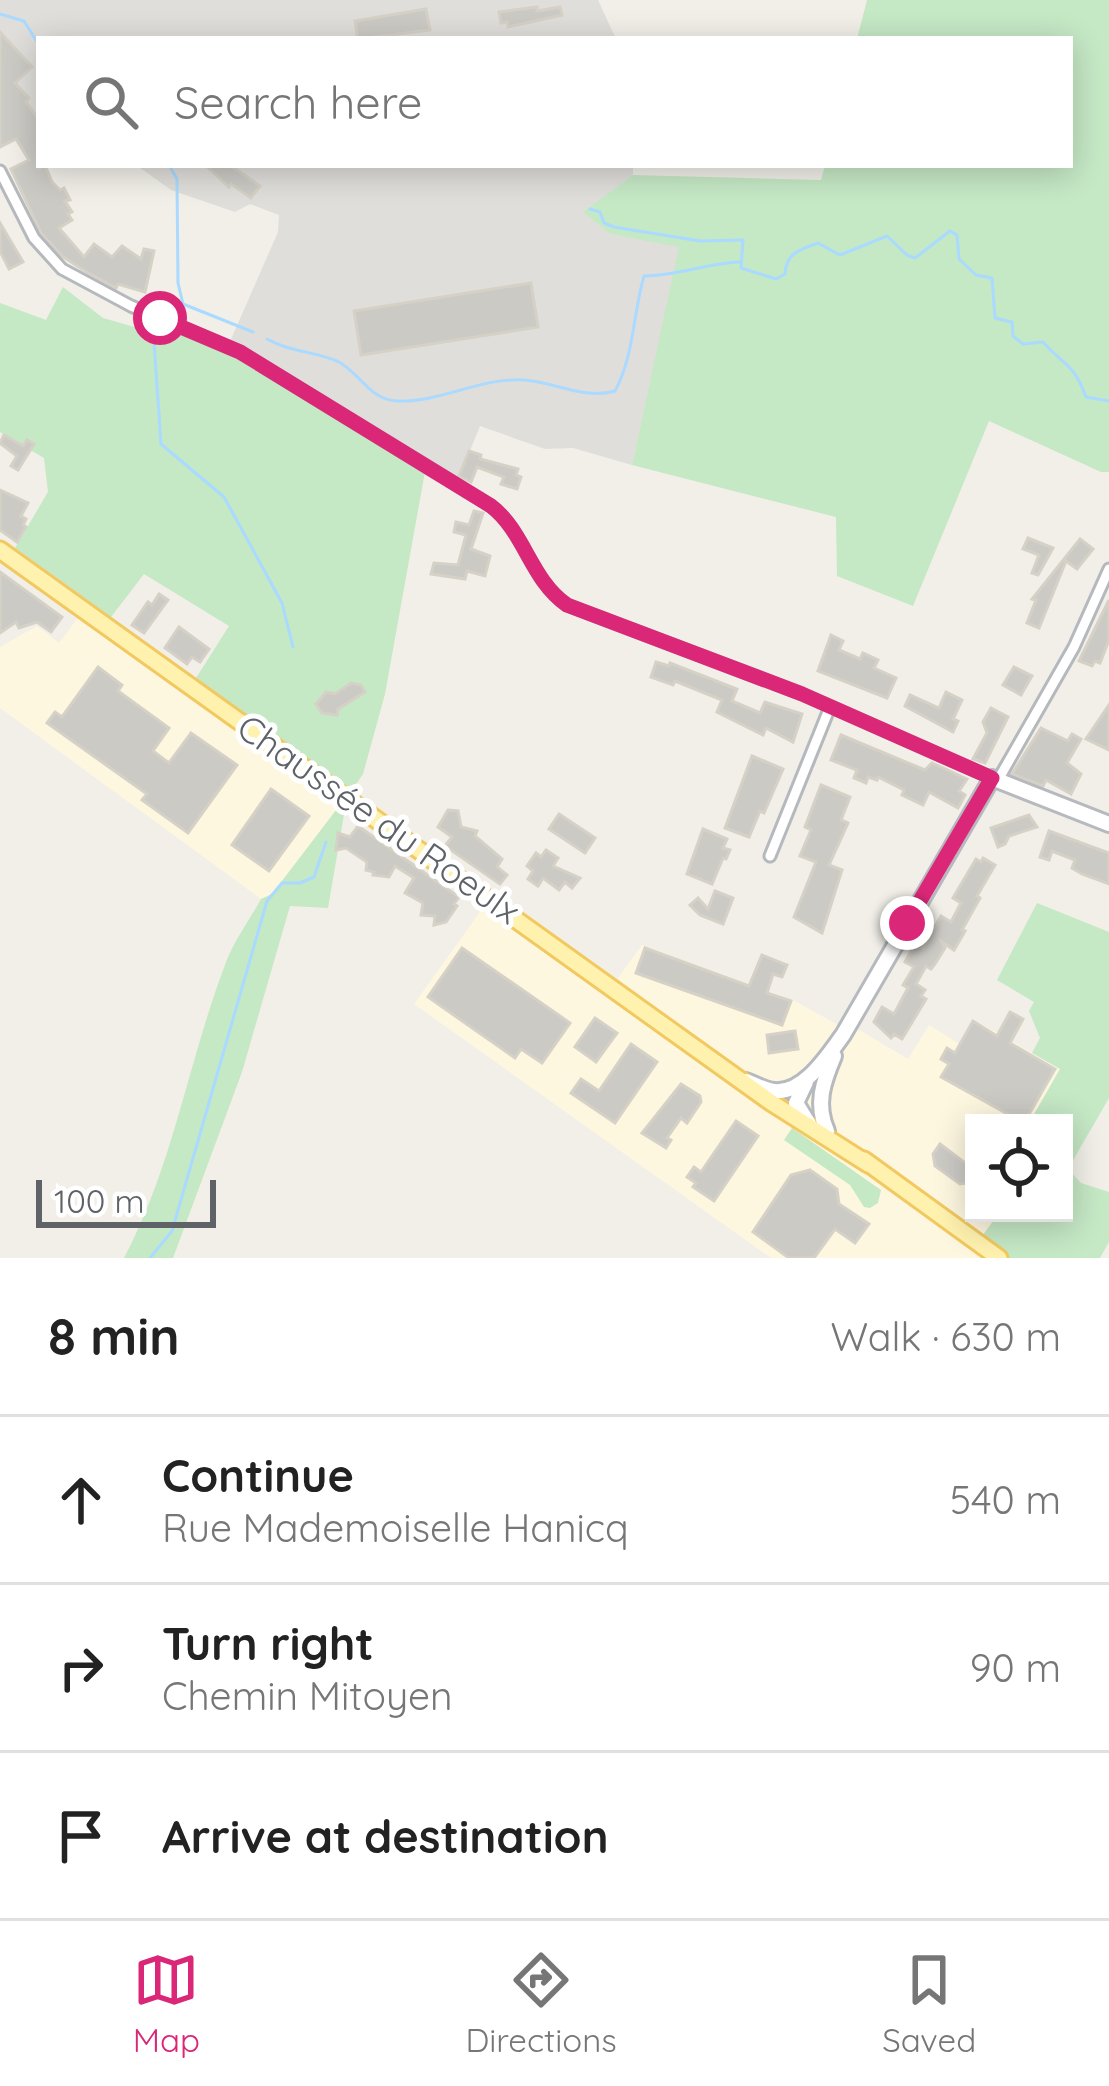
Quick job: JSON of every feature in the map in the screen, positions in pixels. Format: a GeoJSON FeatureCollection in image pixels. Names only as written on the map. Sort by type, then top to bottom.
{"type":"FeatureCollection","features":[{"type":"Feature","properties":{"kind":"main road","name":"Chaussée du Roeulx"},"geometry":{"type":"LineString","coordinates":[[0,550],[757,1090]]}},
{"type":"Feature","properties":{"kind":"main road"},"geometry":{"type":"LineString","coordinates":[[757,1090],[798,1111],[824,1134]]}},
{"type":"Feature","properties":{"kind":"main road"},"geometry":{"type":"LineString","coordinates":[[757,1090],[999,1258]]}},
{"type":"Feature","properties":{"kind":"street"},"geometry":{"type":"LineString","coordinates":[[0,171],[34,238],[62,269],[131,306],[240,352],[491,506],[508,523],[544,585],[567,605],[830,707],[1109,824]]}},
{"type":"Feature","properties":{"kind":"street"},"geometry":{"type":"LineString","coordinates":[[0,196],[6,184]]}},
{"type":"Feature","properties":{"kind":"street"},"geometry":{"type":"LineString","coordinates":[[843,1035],[816,1102],[798,1111],[796,1097],[843,1035],[1074,647],[1109,569]]}},
{"type":"Feature","properties":{"kind":"street"},"geometry":{"type":"LineString","coordinates":[[770,856],[830,707]]}},
{"type":"Feature","properties":{"kind":"street"},"geometry":{"type":"LineString","coordinates":[[741,1079],[781,1091],[800,1083],[820,1064]]}},
{"type":"Feature","properties":{"kind":"street"},"geometry":{"type":"LineString","coordinates":[[820,1094],[824,1134]]}},
{"type":"Feature","properties":{"kind":"shaded area"},"geometry":{"type":"Polygon","coordinates":[[[0,0],[598,0],[615,36],[36,36],[36,152],[0,115],[0,0]]]}},
{"type":"Feature","properties":{"kind":"shaded area"},"geometry":{"type":"Polygon","coordinates":[[[140,168],[633,168],[633,175],[584,212],[610,234],[680,246],[632,465],[573,448],[545,449],[480,426],[456,485],[228,346],[278,232],[279,215],[250,204],[235,212],[171,190],[140,168]]]}},
{"type":"Feature","properties":{"kind":"shaded area"},"geometry":{"type":"Polygon","coordinates":[[[84,610],[347,797],[272,894],[261,899],[0,708],[0,647],[37,626],[59,643],[84,610]]]}},
{"type":"Feature","properties":{"kind":"shaded area"},"geometry":{"type":"Polygon","coordinates":[[[490,898],[613,985],[642,945],[795,1001],[845,1029],[849,1024],[908,1059],[929,1025],[961,1045],[976,1021],[1060,1069],[1034,1114],[965,1114],[965,1222],[992,1222],[978,1242],[999,1258],[771,1258],[414,1004],[490,898]]]}},
{"type":"Feature","properties":{"kind":"green space"},"geometry":{"type":"Polygon","coordinates":[[[867,0],[1109,0],[1109,472],[989,421],[913,606],[837,576],[836,517],[632,465],[679,247],[610,234],[583,212],[633,175],[821,180],[824,168],[1073,168],[1073,36],[858,36],[867,0]]]}},
{"type":"Feature","properties":{"kind":"green space"},"geometry":{"type":"Polygon","coordinates":[[[63,287],[103,318],[152,332],[160,318],[228,346],[426,466],[385,694],[363,774],[347,797],[328,908],[290,906],[242,1072],[173,1258],[124,1258],[168,1150],[225,965],[261,899],[272,894],[346,797],[191,686],[229,626],[144,574],[111,617],[15,548],[48,492],[44,458],[0,432],[0,303],[46,320],[63,287]]]}},
{"type":"Feature","properties":{"kind":"green space"},"geometry":{"type":"Polygon","coordinates":[[[1037,903],[1109,932],[1109,1098],[1073,1160],[1073,1114],[1034,1114],[1060,1069],[1032,1053],[1040,1038],[1029,1011],[1034,1002],[997,980],[1037,903]]]}},
{"type":"Feature","properties":{"kind":"green space"},"geometry":{"type":"Polygon","coordinates":[[[792,1128],[881,1190],[878,1203],[864,1207],[850,1185],[784,1140],[792,1128]]]}},
{"type":"Feature","properties":{"kind":"green space"},"geometry":{"type":"Polygon","coordinates":[[[1073,1174],[1081,1183],[1109,1192],[1109,1242],[1100,1258],[999,1258],[977,1243],[992,1222],[1073,1222],[1073,1174]]]}},
{"type":"Feature","properties":{"kind":"building"},"geometry":{"type":"Polygon","coordinates":[[[537,7],[537,11],[560,7],[562,15],[508,27],[507,22],[501,23],[499,12],[537,7]]]}},
{"type":"Feature","properties":{"kind":"building"},"geometry":{"type":"Polygon","coordinates":[[[426,9],[430,30],[358,36],[355,21],[426,9]]]}},
{"type":"Feature","properties":{"kind":"building"},"geometry":{"type":"Polygon","coordinates":[[[0,32],[32,67],[15,83],[29,98],[26,102],[36,116],[36,168],[46,168],[52,182],[64,188],[70,200],[65,201],[72,220],[59,228],[84,257],[94,244],[112,257],[122,246],[141,259],[144,249],[154,251],[145,292],[118,284],[116,288],[62,256],[41,233],[11,169],[29,160],[16,139],[0,147],[0,32]]]}},
{"type":"Feature","properties":{"kind":"building"},"geometry":{"type":"Polygon","coordinates":[[[208,168],[234,168],[260,186],[251,198],[229,187],[208,168]]]}},
{"type":"Feature","properties":{"kind":"building"},"geometry":{"type":"Polygon","coordinates":[[[0,223],[23,262],[9,269],[0,251],[0,223]]]}},
{"type":"Feature","properties":{"kind":"building"},"geometry":{"type":"Polygon","coordinates":[[[531,283],[538,327],[361,355],[354,311],[531,283]]]}},
{"type":"Feature","properties":{"kind":"building"},"geometry":{"type":"Polygon","coordinates":[[[4,435],[23,446],[27,440],[34,444],[18,470],[11,466],[17,456],[0,443],[4,435]]]}},
{"type":"Feature","properties":{"kind":"building"},"geometry":{"type":"Polygon","coordinates":[[[469,451],[481,455],[480,459],[518,469],[517,489],[501,484],[504,477],[477,467],[471,482],[459,476],[469,451]]]}},
{"type":"Feature","properties":{"kind":"building"},"geometry":{"type":"Polygon","coordinates":[[[0,490],[28,503],[21,516],[26,527],[17,542],[0,530],[0,490]]]}},
{"type":"Feature","properties":{"kind":"building"},"geometry":{"type":"Polygon","coordinates":[[[474,511],[483,513],[471,549],[490,556],[485,576],[467,571],[465,579],[431,574],[434,563],[458,565],[466,535],[454,532],[456,522],[469,525],[474,511]]]}},
{"type":"Feature","properties":{"kind":"building"},"geometry":{"type":"Polygon","coordinates":[[[1028,538],[1053,548],[1038,575],[1032,573],[1039,555],[1023,549],[1028,538]]]}},
{"type":"Feature","properties":{"kind":"building"},"geometry":{"type":"Polygon","coordinates":[[[1080,539],[1093,549],[1077,569],[1066,561],[1039,628],[1027,623],[1036,600],[1032,599],[1080,539]]]}},
{"type":"Feature","properties":{"kind":"building"},"geometry":{"type":"Polygon","coordinates":[[[0,572],[62,617],[51,632],[37,622],[19,628],[16,622],[0,633],[0,572]]]}},
{"type":"Feature","properties":{"kind":"building"},"geometry":{"type":"Polygon","coordinates":[[[159,594],[168,600],[144,633],[132,625],[159,594]]]}},
{"type":"Feature","properties":{"kind":"building"},"geometry":{"type":"Polygon","coordinates":[[[1109,600],[1109,640],[1100,663],[1095,661],[1092,666],[1079,661],[1109,600]]]}},
{"type":"Feature","properties":{"kind":"building"},"geometry":{"type":"Polygon","coordinates":[[[179,627],[209,649],[200,662],[192,657],[187,664],[165,648],[179,627]]]}},
{"type":"Feature","properties":{"kind":"building"},"geometry":{"type":"Polygon","coordinates":[[[831,635],[843,641],[839,650],[878,660],[874,668],[896,678],[887,698],[818,671],[831,635]]]}},
{"type":"Feature","properties":{"kind":"building"},"geometry":{"type":"Polygon","coordinates":[[[656,662],[737,689],[732,701],[760,713],[765,702],[802,714],[793,742],[766,728],[763,735],[717,712],[722,700],[651,677],[656,662]]]}},
{"type":"Feature","properties":{"kind":"building"},"geometry":{"type":"Polygon","coordinates":[[[98,667],[122,685],[118,691],[169,728],[153,751],[169,763],[191,733],[237,765],[188,833],[142,800],[147,794],[47,723],[55,712],[62,717],[98,667]]]}},
{"type":"Feature","properties":{"kind":"building"},"geometry":{"type":"Polygon","coordinates":[[[1014,667],[1032,676],[1021,695],[1003,685],[1014,667]]]}},
{"type":"Feature","properties":{"kind":"building"},"geometry":{"type":"Polygon","coordinates":[[[351,683],[361,685],[365,692],[338,709],[337,715],[322,713],[316,704],[326,692],[335,694],[351,683]]]}},
{"type":"Feature","properties":{"kind":"building"},"geometry":{"type":"Polygon","coordinates":[[[946,692],[962,700],[953,732],[905,706],[910,695],[939,708],[946,692]]]}},
{"type":"Feature","properties":{"kind":"building"},"geometry":{"type":"Polygon","coordinates":[[[1109,705],[1109,750],[1086,739],[1109,705]]]}},
{"type":"Feature","properties":{"kind":"building"},"geometry":{"type":"Polygon","coordinates":[[[991,708],[1008,717],[985,763],[973,759],[987,733],[983,722],[991,708]]]}},
{"type":"Feature","properties":{"kind":"building"},"geometry":{"type":"Polygon","coordinates":[[[1041,728],[1068,741],[1072,734],[1081,739],[1067,763],[1081,774],[1071,794],[1046,780],[1043,786],[1012,774],[1041,728]]]}},
{"type":"Feature","properties":{"kind":"building"},"geometry":{"type":"Polygon","coordinates":[[[841,735],[925,770],[932,763],[967,779],[959,791],[965,795],[958,808],[929,792],[923,805],[878,777],[868,777],[866,783],[854,778],[857,770],[831,760],[841,735]]]}},
{"type":"Feature","properties":{"kind":"building"},"geometry":{"type":"Polygon","coordinates":[[[752,756],[783,769],[749,837],[725,828],[752,756]]]}},
{"type":"Feature","properties":{"kind":"building"},"geometry":{"type":"Polygon","coordinates":[[[821,785],[850,797],[841,820],[848,823],[829,865],[842,870],[822,933],[794,917],[816,862],[800,856],[821,785]]]}},
{"type":"Feature","properties":{"kind":"building"},"geometry":{"type":"Polygon","coordinates":[[[271,789],[309,816],[269,871],[232,845],[271,789]]]}},
{"type":"Feature","properties":{"kind":"building"},"geometry":{"type":"Polygon","coordinates":[[[448,810],[458,811],[461,827],[477,831],[475,836],[502,859],[497,867],[507,875],[500,884],[445,846],[452,837],[438,827],[448,810]]]}},
{"type":"Feature","properties":{"kind":"building"},"geometry":{"type":"Polygon","coordinates":[[[559,814],[595,838],[585,853],[549,829],[559,814]]]}},
{"type":"Feature","properties":{"kind":"building"},"geometry":{"type":"Polygon","coordinates":[[[1029,815],[1037,827],[1009,836],[998,847],[991,828],[1029,815]]]}},
{"type":"Feature","properties":{"kind":"building"},"geometry":{"type":"Polygon","coordinates":[[[358,826],[459,897],[446,922],[434,925],[435,916],[421,915],[423,903],[405,893],[414,878],[395,866],[389,877],[373,875],[366,870],[367,862],[346,848],[336,850],[338,833],[350,837],[358,826]]]}},
{"type":"Feature","properties":{"kind":"building"},"geometry":{"type":"Polygon","coordinates":[[[703,829],[727,839],[723,848],[730,850],[712,884],[687,874],[703,829]]]}},
{"type":"Feature","properties":{"kind":"building"},"geometry":{"type":"Polygon","coordinates":[[[1049,831],[1109,853],[1109,884],[1082,874],[1072,868],[1075,860],[1052,851],[1049,860],[1040,857],[1049,831]]]}},
{"type":"Feature","properties":{"kind":"building"},"geometry":{"type":"Polygon","coordinates":[[[546,850],[558,858],[553,866],[580,878],[572,888],[565,882],[559,890],[543,878],[538,886],[528,879],[533,871],[527,866],[536,853],[541,857],[546,850]]]}},
{"type":"Feature","properties":{"kind":"building"},"geometry":{"type":"Polygon","coordinates":[[[983,858],[995,865],[965,931],[954,950],[942,942],[945,948],[916,984],[925,990],[921,996],[926,999],[902,1039],[894,1034],[891,1038],[874,1022],[882,1007],[894,1014],[914,967],[905,962],[916,943],[923,948],[941,916],[951,922],[961,903],[953,898],[976,859],[981,862],[983,858]]]}},
{"type":"Feature","properties":{"kind":"building"},"geometry":{"type":"Polygon","coordinates":[[[715,891],[733,898],[723,924],[700,915],[690,905],[698,898],[708,909],[715,891]]]}},
{"type":"Feature","properties":{"kind":"building"},"geometry":{"type":"Polygon","coordinates":[[[462,948],[570,1023],[542,1063],[521,1049],[515,1058],[428,997],[462,948]]]}},
{"type":"Feature","properties":{"kind":"building"},"geometry":{"type":"Polygon","coordinates":[[[645,948],[749,986],[762,955],[787,965],[782,977],[773,974],[767,993],[791,1001],[782,1025],[636,973],[645,948]]]}},
{"type":"Feature","properties":{"kind":"building"},"geometry":{"type":"Polygon","coordinates":[[[1010,1012],[1023,1019],[1010,1043],[1055,1069],[1029,1114],[1008,1114],[941,1077],[949,1064],[941,1059],[947,1048],[955,1053],[973,1021],[997,1036],[1010,1012]]]}},
{"type":"Feature","properties":{"kind":"building"},"geometry":{"type":"Polygon","coordinates":[[[595,1018],[617,1033],[596,1062],[575,1047],[595,1018]]]}},
{"type":"Feature","properties":{"kind":"building"},"geometry":{"type":"Polygon","coordinates":[[[795,1031],[798,1049],[769,1053],[767,1035],[795,1031]]]}},
{"type":"Feature","properties":{"kind":"building"},"geometry":{"type":"Polygon","coordinates":[[[631,1044],[657,1062],[615,1123],[571,1093],[581,1079],[599,1091],[631,1044]]]}},
{"type":"Feature","properties":{"kind":"building"},"geometry":{"type":"Polygon","coordinates":[[[681,1084],[700,1096],[701,1102],[687,1123],[681,1118],[666,1148],[642,1133],[681,1084]]]}},
{"type":"Feature","properties":{"kind":"building"},"geometry":{"type":"Polygon","coordinates":[[[736,1121],[758,1136],[714,1201],[687,1177],[694,1167],[701,1172],[736,1121]]]}},
{"type":"Feature","properties":{"kind":"building"},"geometry":{"type":"Polygon","coordinates":[[[940,1144],[965,1163],[965,1183],[935,1166],[933,1154],[940,1144]]]}},
{"type":"Feature","properties":{"kind":"building"},"geometry":{"type":"Polygon","coordinates":[[[810,1170],[837,1189],[839,1204],[869,1224],[855,1243],[835,1229],[814,1258],[789,1258],[753,1232],[791,1175],[810,1170]]]}},
{"type":"Feature","properties":{"kind":"waterway"},"geometry":{"type":"LineString","coordinates":[[0,14],[24,21],[36,40]]}},
{"type":"Feature","properties":{"kind":"waterway"},"geometry":{"type":"LineString","coordinates":[[171,168],[177,179],[178,283],[183,304],[253,332]]}},
{"type":"Feature","properties":{"kind":"waterway"},"geometry":{"type":"LineString","coordinates":[[590,209],[614,227],[700,241],[743,240],[741,268],[776,279],[785,274],[795,253],[818,243],[840,255],[887,236],[915,258],[950,231],[957,235],[959,259],[976,275],[992,278],[995,318],[1012,322],[1013,336],[1023,344],[1043,342],[1073,371],[1086,397],[1109,401]]}},
{"type":"Feature","properties":{"kind":"waterway"},"geometry":{"type":"LineString","coordinates":[[267,339],[337,361],[379,396],[397,401],[508,380],[603,393],[615,391],[621,378],[644,276],[740,262]]}},
{"type":"Feature","properties":{"kind":"waterway"},"geometry":{"type":"LineString","coordinates":[[154,342],[161,444],[224,497],[282,603],[293,647]]}},
{"type":"Feature","properties":{"kind":"waterway"},"geometry":{"type":"LineString","coordinates":[[150,1258],[172,1231],[267,901],[282,883],[314,877],[326,842]]}},
{"type":"Feature","properties":{"kind":"route"},"geometry":{"type":"LineString","coordinates":[[160,318],[240,352],[501,513],[544,585],[567,605],[802,694],[992,778],[907,923]]}}]}
